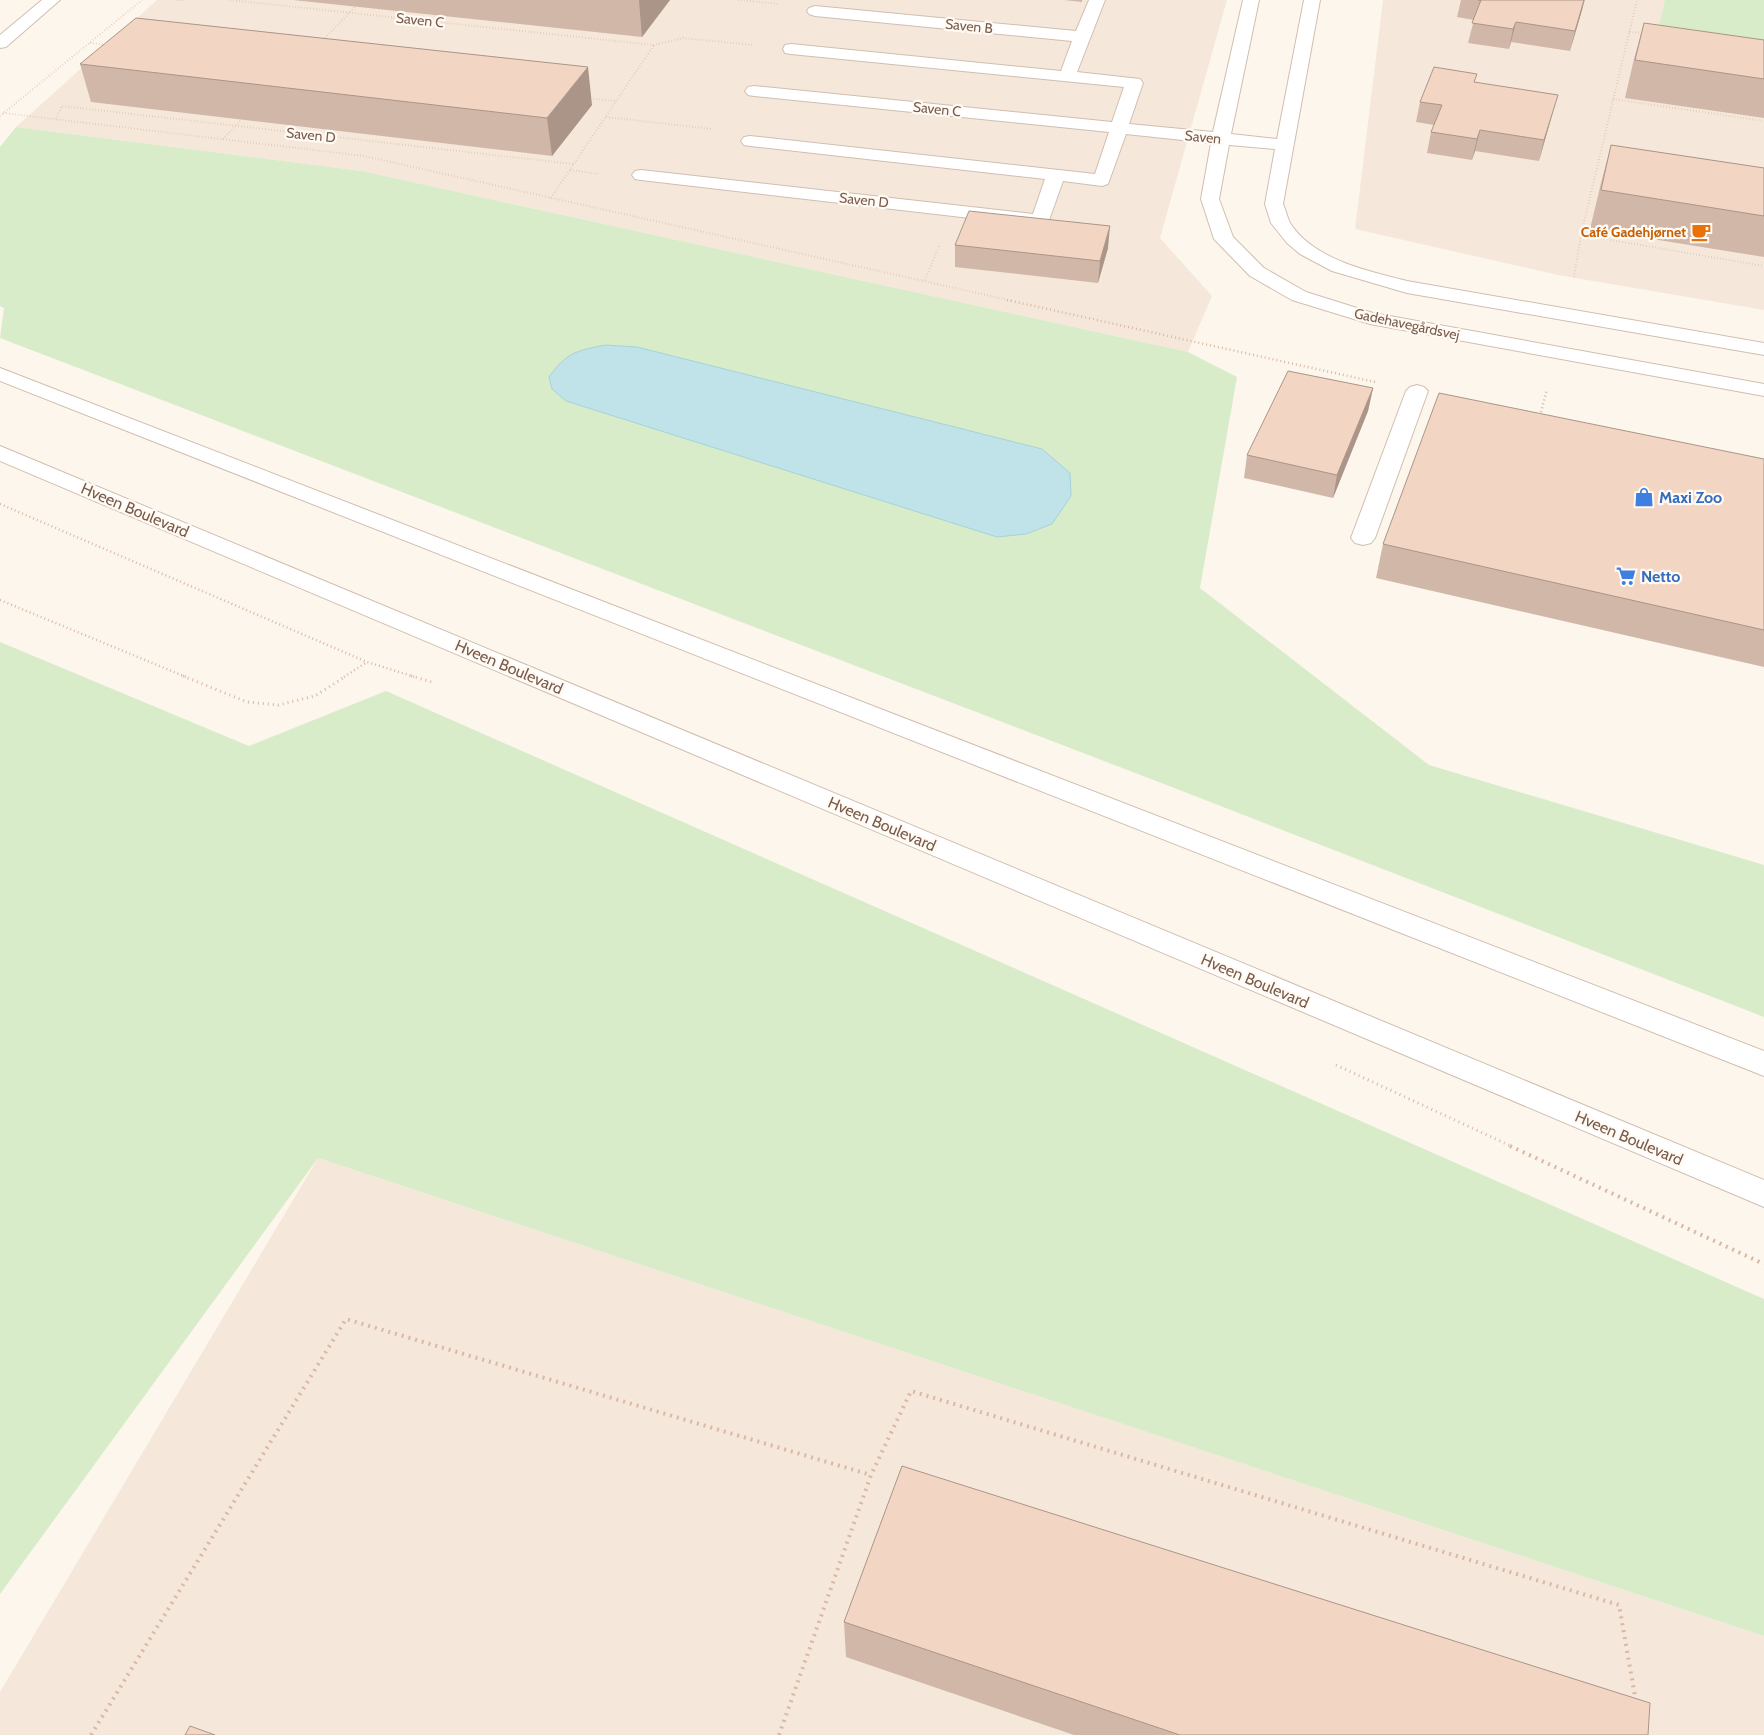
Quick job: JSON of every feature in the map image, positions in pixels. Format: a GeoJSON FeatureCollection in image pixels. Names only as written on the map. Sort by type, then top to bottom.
{"type":"FeatureCollection","features":[{"type":"Feature","properties":{"kind":"street"},"geometry":{"type":"LineString","coordinates":[[0,43],[52,0]]}},
{"type":"Feature","properties":{"kind":"street"},"geometry":{"type":"LineString","coordinates":[[1067,77],[1097,0]]}},
{"type":"Feature","properties":{"kind":"street","name":"Gadehavegårdsvej"},"geometry":{"type":"LineString","coordinates":[[1252,0],[1220,138],[1210,199],[1224,239],[1257,272],[1299,296],[1370,318],[1764,390]]}},
{"type":"Feature","properties":{"kind":"street"},"geometry":{"type":"LineString","coordinates":[[1312,0],[1274,204],[1282,225],[1302,246],[1326,262],[1360,275],[1407,287],[1764,349]]}},
{"type":"Feature","properties":{"kind":"street","name":"Saven B"},"geometry":{"type":"LineString","coordinates":[[815,11],[1082,37]]}},
{"type":"Feature","properties":{"kind":"street"},"geometry":{"type":"LineString","coordinates":[[750,141],[1102,180],[1134,83],[791,49]]}},
{"type":"Feature","properties":{"kind":"street","name":"Saven C"},"geometry":{"type":"LineString","coordinates":[[754,90],[1120,128]]}},
{"type":"Feature","properties":{"kind":"street","name":"Saven"},"geometry":{"type":"LineString","coordinates":[[1120,128],[1286,145]]}},
{"type":"Feature","properties":{"kind":"street","name":"Saven D"},"geometry":{"type":"LineString","coordinates":[[641,175],[1040,220],[1056,174]]}},
{"type":"Feature","properties":{"kind":"street"},"geometry":{"type":"LineString","coordinates":[[0,374],[1764,1064]]}},
{"type":"Feature","properties":{"kind":"street"},"geometry":{"type":"LineString","coordinates":[[1363,538],[1417,392]]}},
{"type":"Feature","properties":{"kind":"street","name":"Hveen Boulevard"},"geometry":{"type":"LineString","coordinates":[[0,453],[1764,1194]]}},
{"type":"Feature","properties":{"kind":"path"},"geometry":{"type":"LineString","coordinates":[[0,116],[142,0]]}},
{"type":"Feature","properties":{"kind":"path"},"geometry":{"type":"LineString","coordinates":[[176,0],[185,0]]}},
{"type":"Feature","properties":{"kind":"path","name":"Saven C"},"geometry":{"type":"LineString","coordinates":[[230,0],[654,45]]}},
{"type":"Feature","properties":{"kind":"path"},"geometry":{"type":"LineString","coordinates":[[738,0],[797,6],[815,11]]}},
{"type":"Feature","properties":{"kind":"path"},"geometry":{"type":"LineString","coordinates":[[1574,279],[1581,235],[1637,0]]}},
{"type":"Feature","properties":{"kind":"path"},"geometry":{"type":"LineString","coordinates":[[317,46],[356,6]]}},
{"type":"Feature","properties":{"kind":"path"},"geometry":{"type":"LineString","coordinates":[[1629,32],[1648,34]]}},
{"type":"Feature","properties":{"kind":"path"},"geometry":{"type":"LineString","coordinates":[[551,198],[654,45],[682,38],[791,49]]}},
{"type":"Feature","properties":{"kind":"path"},"geometry":{"type":"LineString","coordinates":[[90,43],[109,45]]}},
{"type":"Feature","properties":{"kind":"path"},"geometry":{"type":"LineString","coordinates":[[587,98],[616,102]]}},
{"type":"Feature","properties":{"kind":"path"},"geometry":{"type":"LineString","coordinates":[[1613,99],[1764,121]]}},
{"type":"Feature","properties":{"kind":"path","name":"Saven D"},"geometry":{"type":"LineString","coordinates":[[56,119],[62,106],[573,164]]}},
{"type":"Feature","properties":{"kind":"path"},"geometry":{"type":"LineString","coordinates":[[3,114],[364,156],[1417,392]]}},
{"type":"Feature","properties":{"kind":"path"},"geometry":{"type":"LineString","coordinates":[[606,117],[721,130],[750,141]]}},
{"type":"Feature","properties":{"kind":"path"},"geometry":{"type":"LineString","coordinates":[[223,139],[242,119]]}},
{"type":"Feature","properties":{"kind":"path"},"geometry":{"type":"LineString","coordinates":[[1581,235],[1764,266]]}},
{"type":"Feature","properties":{"kind":"path"},"geometry":{"type":"LineString","coordinates":[[1540,416],[1547,388]]}},
{"type":"Feature","properties":{"kind":"path"},"geometry":{"type":"LineString","coordinates":[[0,504],[367,662],[440,685]]}},
{"type":"Feature","properties":{"kind":"path"},"geometry":{"type":"LineString","coordinates":[[0,600],[247,702],[278,705],[315,696],[367,662]]}},
{"type":"Feature","properties":{"kind":"path"},"geometry":{"type":"LineString","coordinates":[[1328,1061],[1764,1264]]}},
{"type":"Feature","properties":{"kind":"path"},"geometry":{"type":"LineString","coordinates":[[91,1735],[346,1319],[871,1475]]}},
{"type":"Feature","properties":{"kind":"path"},"geometry":{"type":"LineString","coordinates":[[779,1735],[871,1475],[912,1391],[1619,1605],[1637,1707]]}},
{"type":"Feature","properties":{"kind":"shaded area"},"geometry":{"type":"Polygon","coordinates":[[[157,0],[1227,0],[1160,238],[1212,296],[1188,352],[362,171],[16,127],[157,0]]]}},
{"type":"Feature","properties":{"kind":"shaded area"},"geometry":{"type":"Polygon","coordinates":[[[1383,0],[1764,0],[1764,310],[1558,275],[1355,229],[1383,0]]]}},
{"type":"Feature","properties":{"kind":"shaded area"},"geometry":{"type":"Polygon","coordinates":[[[318,1158],[1764,1636],[1764,1735],[0,1735],[0,1692],[318,1158]]]}},
{"type":"Feature","properties":{"kind":"green space"},"geometry":{"type":"Polygon","coordinates":[[[1665,0],[1764,0],[1764,61],[1655,46],[1665,0]]]}},
{"type":"Feature","properties":{"kind":"green space"},"geometry":{"type":"Polygon","coordinates":[[[16,127],[362,171],[1188,352],[1237,377],[1200,588],[1429,765],[1764,865],[1764,1017],[1164,784],[0,338],[4,308],[0,306],[0,147],[16,127]]]}},
{"type":"Feature","properties":{"kind":"green space"},"geometry":{"type":"Polygon","coordinates":[[[0,642],[249,746],[386,691],[1764,1299],[1764,1636],[318,1158],[0,1594],[0,642]]]}},
{"type":"Feature","properties":{"kind":"water"},"geometry":{"type":"Polygon","coordinates":[[[605,345],[637,347],[1042,449],[1070,473],[1071,496],[1052,524],[1026,534],[997,537],[566,401],[552,389],[549,377],[567,357],[579,351],[605,345]]]}},
{"type":"Feature","properties":{"kind":"building"},"geometry":{"type":"Polygon","coordinates":[[[1481,0],[1584,0],[1575,31],[1516,22],[1513,29],[1472,23],[1481,0]]]}},
{"type":"Feature","properties":{"kind":"building"},"geometry":{"type":"Polygon","coordinates":[[[136,18],[588,67],[547,118],[80,64],[136,18]]]}},
{"type":"Feature","properties":{"kind":"building"},"geometry":{"type":"Polygon","coordinates":[[[1644,23],[1764,40],[1764,79],[1635,60],[1644,23]]]}},
{"type":"Feature","properties":{"kind":"building"},"geometry":{"type":"Polygon","coordinates":[[[1434,67],[1477,74],[1474,82],[1558,95],[1544,140],[1480,130],[1477,139],[1431,132],[1442,105],[1420,102],[1434,67]]]}},
{"type":"Feature","properties":{"kind":"building"},"geometry":{"type":"Polygon","coordinates":[[[1611,145],[1764,168],[1764,216],[1601,190],[1611,145]]]}},
{"type":"Feature","properties":{"kind":"building"},"geometry":{"type":"Polygon","coordinates":[[[969,211],[1110,226],[1100,261],[955,245],[969,211]]]}},
{"type":"Feature","properties":{"kind":"building"},"geometry":{"type":"Polygon","coordinates":[[[1288,371],[1373,388],[1337,475],[1247,455],[1288,371]]]}},
{"type":"Feature","properties":{"kind":"building"},"geometry":{"type":"Polygon","coordinates":[[[1439,393],[1764,459],[1764,630],[1383,544],[1439,393]]]}},
{"type":"Feature","properties":{"kind":"building"},"geometry":{"type":"Polygon","coordinates":[[[902,1466],[1650,1703],[1648,1735],[1180,1735],[844,1622],[902,1466]]]}},
{"type":"Feature","properties":{"kind":"building"},"geometry":{"type":"Polygon","coordinates":[[[190,1726],[215,1735],[185,1735],[190,1726]]]}},
{"type":"Feature","properties":{"kind":"place","name":"Café Gadehjørnet"},"geometry":{"type":"Point","coordinates":[1701,232]}},
{"type":"Feature","properties":{"kind":"place","name":"Maxi Zoo"},"geometry":{"type":"Point","coordinates":[1644,497]}},
{"type":"Feature","properties":{"kind":"place","name":"Netto"},"geometry":{"type":"Point","coordinates":[1626,576]}}]}
